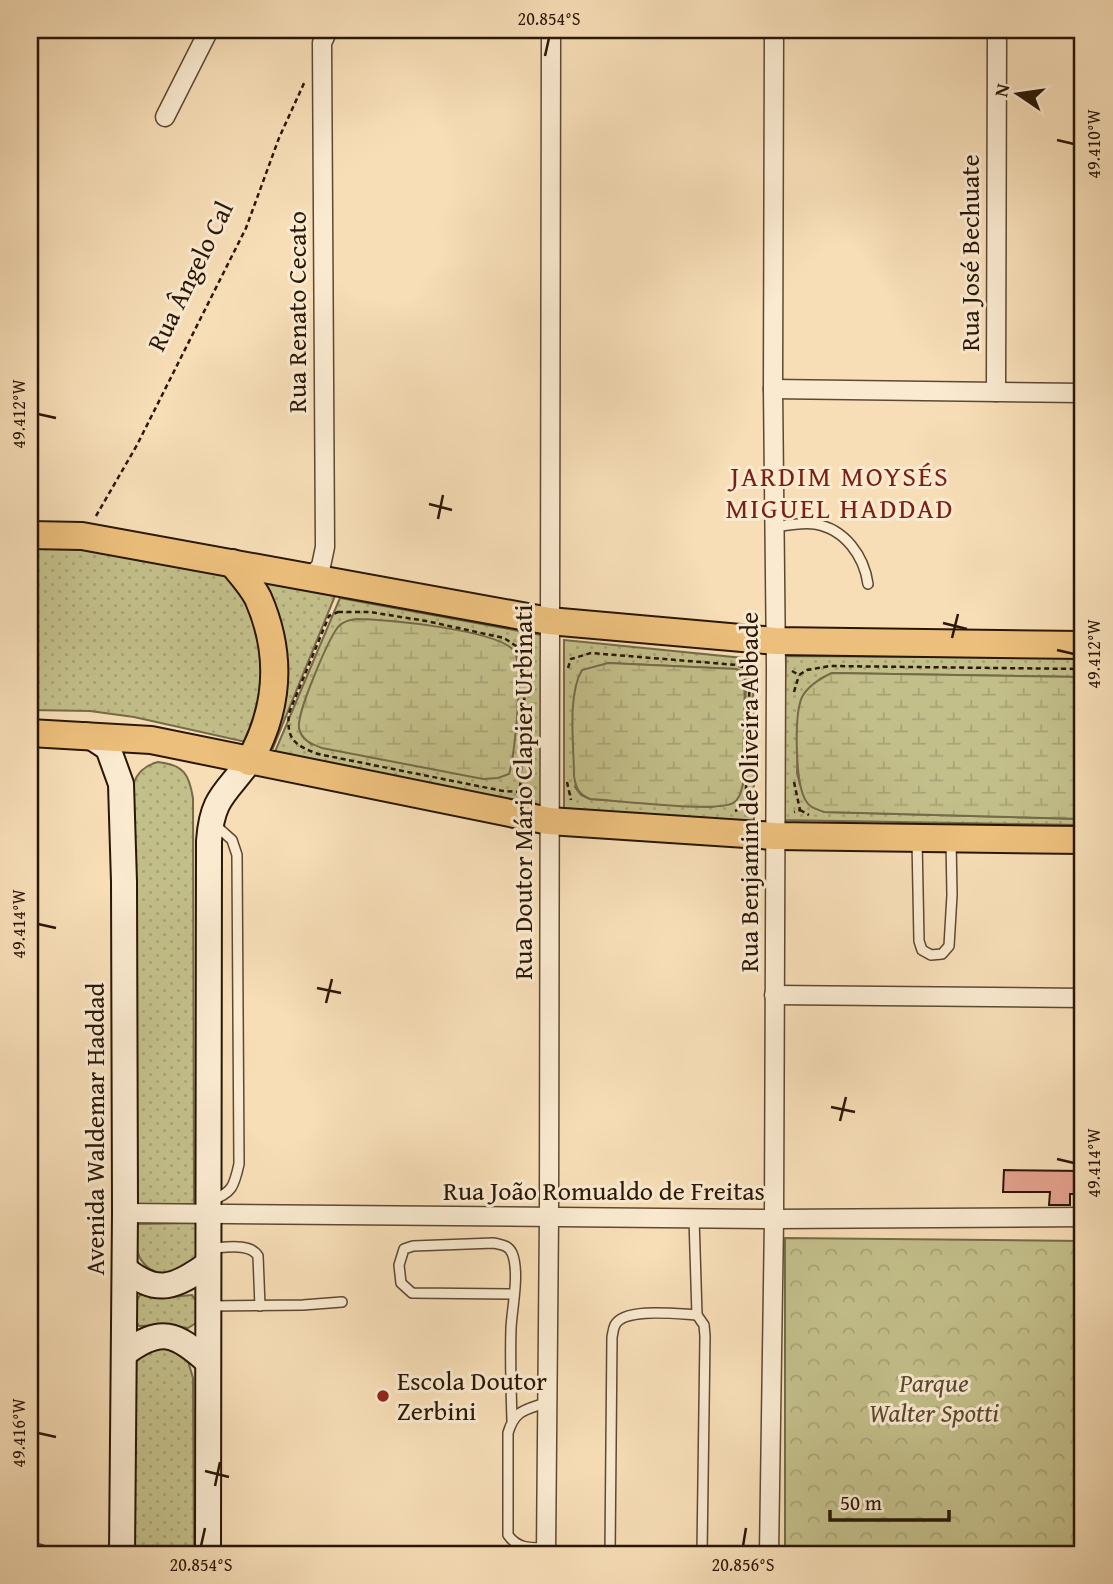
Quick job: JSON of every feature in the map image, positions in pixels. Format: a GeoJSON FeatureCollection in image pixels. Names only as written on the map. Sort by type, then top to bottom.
{"type":"FeatureCollection","features":[{"type":"Feature","properties":{"kind":"main road"},"geometry":{"type":"LineString","coordinates":[[30,535],[82,536],[549,621],[776,654],[1083,645]]}},
{"type":"Feature","properties":{"kind":"main road"},"geometry":{"type":"LineString","coordinates":[[208,1554],[210,821],[219,799],[249,762],[262,734],[276,676],[272,647],[257,596],[232,563]]}},
{"type":"Feature","properties":{"kind":"main road"},"geometry":{"type":"LineString","coordinates":[[30,733],[150,740],[549,821],[775,836],[1083,840]]}},
{"type":"Feature","properties":{"kind":"main road","name":"Avenida Waldemar Haddad"},"geometry":{"type":"LineString","coordinates":[[71,734],[90,736],[107,748],[121,784],[125,1213],[122,1554]]}},
{"type":"Feature","properties":{"kind":"main road"},"geometry":{"type":"LineString","coordinates":[[125,1269],[141,1282],[156,1286],[174,1284],[191,1277],[208,1256]]}},
{"type":"Feature","properties":{"kind":"main road"},"geometry":{"type":"LineString","coordinates":[[124,1354],[141,1341],[168,1336],[181,1340],[208,1362]]}},
{"type":"Feature","properties":{"kind":"street"},"geometry":{"type":"LineString","coordinates":[[165,117],[209,30]]}},
{"type":"Feature","properties":{"kind":"street","name":"Rua Doutor Mário Clapier Urbinati"},"geometry":{"type":"LineString","coordinates":[[547,1551],[551,30]]}},
{"type":"Feature","properties":{"kind":"street","name":"Rua Benjamin de Oliveira Abbade"},"geometry":{"type":"LineString","coordinates":[[769,1554],[774,1219],[776,654],[773,389],[774,30]]}},
{"type":"Feature","properties":{"kind":"street","name":"Rua José Bechuate"},"geometry":{"type":"LineString","coordinates":[[996,392],[997,30]]}},
{"type":"Feature","properties":{"kind":"street","name":"Rua Renato Cecato"},"geometry":{"type":"LineString","coordinates":[[312,576],[321,566],[325,547],[325,36]]}},
{"type":"Feature","properties":{"kind":"street"},"geometry":{"type":"LineString","coordinates":[[773,389],[1083,393]]}},
{"type":"Feature","properties":{"kind":"street"},"geometry":{"type":"LineString","coordinates":[[774,995],[1083,998]]}},
{"type":"Feature","properties":{"kind":"street","name":"Rua João Romualdo de Freitas"},"geometry":{"type":"LineString","coordinates":[[125,1213],[208,1209],[774,1219],[1083,1217]]}},
{"type":"Feature","properties":{"kind":"street"},"geometry":{"type":"LineString","coordinates":[[30,1553],[40,1554]]}},
{"type":"Feature","properties":{"kind":"lane"},"geometry":{"type":"LineString","coordinates":[[775,527],[803,523],[833,531],[861,556],[868,584]]}},
{"type":"Feature","properties":{"kind":"lane"},"geometry":{"type":"LineString","coordinates":[[917,838],[919,941],[922,950],[931,955],[942,954],[949,946],[951,838]]}},
{"type":"Feature","properties":{"kind":"lane"},"geometry":{"type":"LineString","coordinates":[[694,1218],[696,1315],[704,1325],[705,1336],[702,1554]]}},
{"type":"Feature","properties":{"kind":"lane"},"geometry":{"type":"LineString","coordinates":[[513,1294],[412,1293],[401,1283],[399,1265],[404,1249],[413,1246],[494,1243],[507,1246],[513,1258],[513,1294],[511,1330],[512,1420],[508,1433],[508,1535],[514,1543],[525,1548],[547,1551]]}},
{"type":"Feature","properties":{"kind":"lane"},"geometry":{"type":"LineString","coordinates":[[208,1256],[250,1248],[256,1251],[260,1306]]}},
{"type":"Feature","properties":{"kind":"lane"},"geometry":{"type":"LineString","coordinates":[[208,1306],[342,1302]]}},
{"type":"Feature","properties":{"kind":"lane"},"geometry":{"type":"LineString","coordinates":[[610,1554],[612,1337],[615,1324],[625,1316],[636,1314],[696,1315]]}},
{"type":"Feature","properties":{"kind":"lane"},"geometry":{"type":"LineString","coordinates":[[512,1420],[519,1412],[548,1402]]}},
{"type":"Feature","properties":{"kind":"path","name":"Rua Ângelo Cal"},"geometry":{"type":"LineString","coordinates":[[82,536],[104,505],[130,457],[246,228],[279,138],[306,79]]}},
{"type":"Feature","properties":{"kind":"path"},"geometry":{"type":"LineString","coordinates":[[338,612],[370,612],[466,629],[504,638],[522,650],[525,683],[520,792],[306,749],[292,740],[287,729],[289,713],[330,616],[338,612]]}},
{"type":"Feature","properties":{"kind":"path"},"geometry":{"type":"LineString","coordinates":[[568,670],[571,659],[591,653],[743,667],[750,670],[746,792],[738,809],[731,812]]}},
{"type":"Feature","properties":{"kind":"path"},"geometry":{"type":"LineString","coordinates":[[743,667],[776,654],[788,668],[799,675],[807,670],[830,666],[1083,669]]}},
{"type":"Feature","properties":{"kind":"path"},"geometry":{"type":"LineString","coordinates":[[567,780],[571,800],[577,801]]}},
{"type":"Feature","properties":{"kind":"green space"},"geometry":{"type":"Polygon","coordinates":[[[30,544],[58,544],[337,591],[273,748],[134,717],[90,711],[30,710],[30,544]]]}},
{"type":"Feature","properties":{"kind":"green space"},"geometry":{"type":"Polygon","coordinates":[[[340,598],[541,635],[544,811],[274,754],[340,598]],[[338,627],[307,695],[300,731],[311,744],[512,763],[518,666],[516,654],[511,648],[338,627]]]}},
{"type":"Feature","properties":{"kind":"green space"},"geometry":{"type":"Polygon","coordinates":[[[357,619],[465,632],[487,637],[514,651],[518,691],[516,731],[509,774],[483,779],[322,748],[305,739],[300,732],[300,720],[321,660],[338,627],[344,622],[357,619]]]}},
{"type":"Feature","properties":{"kind":"green space"},"geometry":{"type":"Polygon","coordinates":[[[564,640],[753,659],[754,822],[564,811],[564,640]],[[608,663],[575,787],[581,795],[590,799],[710,807],[733,803],[743,784],[746,679],[742,672],[736,669],[608,663]]]}},
{"type":"Feature","properties":{"kind":"green space"},"geometry":{"type":"Polygon","coordinates":[[[786,656],[1083,658],[1083,677],[832,673],[820,679],[799,710],[797,773],[800,785],[824,812],[1083,819],[1083,825],[780,820],[786,656]]]}},
{"type":"Feature","properties":{"kind":"green space"},"geometry":{"type":"Polygon","coordinates":[[[608,663],[736,669],[745,675],[743,784],[740,795],[733,803],[723,806],[687,806],[590,799],[580,793],[574,776],[574,693],[582,670],[608,663]]]}},
{"type":"Feature","properties":{"kind":"green space"},"geometry":{"type":"Polygon","coordinates":[[[832,673],[1083,677],[1083,819],[824,812],[811,807],[802,792],[798,765],[799,706],[808,689],[832,673]]]}},
{"type":"Feature","properties":{"kind":"green space"},"geometry":{"type":"Polygon","coordinates":[[[158,762],[184,772],[193,798],[194,1204],[137,1204],[130,807],[135,779],[148,766],[158,762]]]}},
{"type":"Feature","properties":{"kind":"green space"},"geometry":{"type":"Polygon","coordinates":[[[199,1223],[199,1248],[196,1257],[181,1271],[173,1274],[157,1272],[150,1269],[139,1256],[136,1224],[199,1223]]]}},
{"type":"Feature","properties":{"kind":"green space","name":"Parque Walter Spotti"},"geometry":{"type":"Polygon","coordinates":[[[785,1238],[1083,1241],[1083,1554],[785,1554],[785,1238]]]}},
{"type":"Feature","properties":{"kind":"green space"},"geometry":{"type":"Polygon","coordinates":[[[140,1295],[161,1298],[192,1295],[197,1301],[196,1323],[188,1328],[168,1325],[139,1326],[135,1306],[140,1295]]]}},
{"type":"Feature","properties":{"kind":"green space"},"geometry":{"type":"Polygon","coordinates":[[[169,1347],[187,1358],[193,1378],[194,1554],[131,1554],[133,1365],[148,1350],[169,1347]]]}},
{"type":"Feature","properties":{"kind":"building"},"geometry":{"type":"Polygon","coordinates":[[[1004,1170],[1083,1171],[1083,1194],[1070,1194],[1070,1205],[1049,1205],[1050,1192],[1003,1192],[1004,1170]]]}},
{"type":"Feature","properties":{"kind":"place","name":"Escola Doutor Zerbini"},"geometry":{"type":"Point","coordinates":[383,1396]}},
{"type":"Feature","properties":{"kind":"district","name":"JARDIM MOYSÉS MIGUEL HADDAD"},"geometry":{"type":"Point","coordinates":[840,492]}}]}
